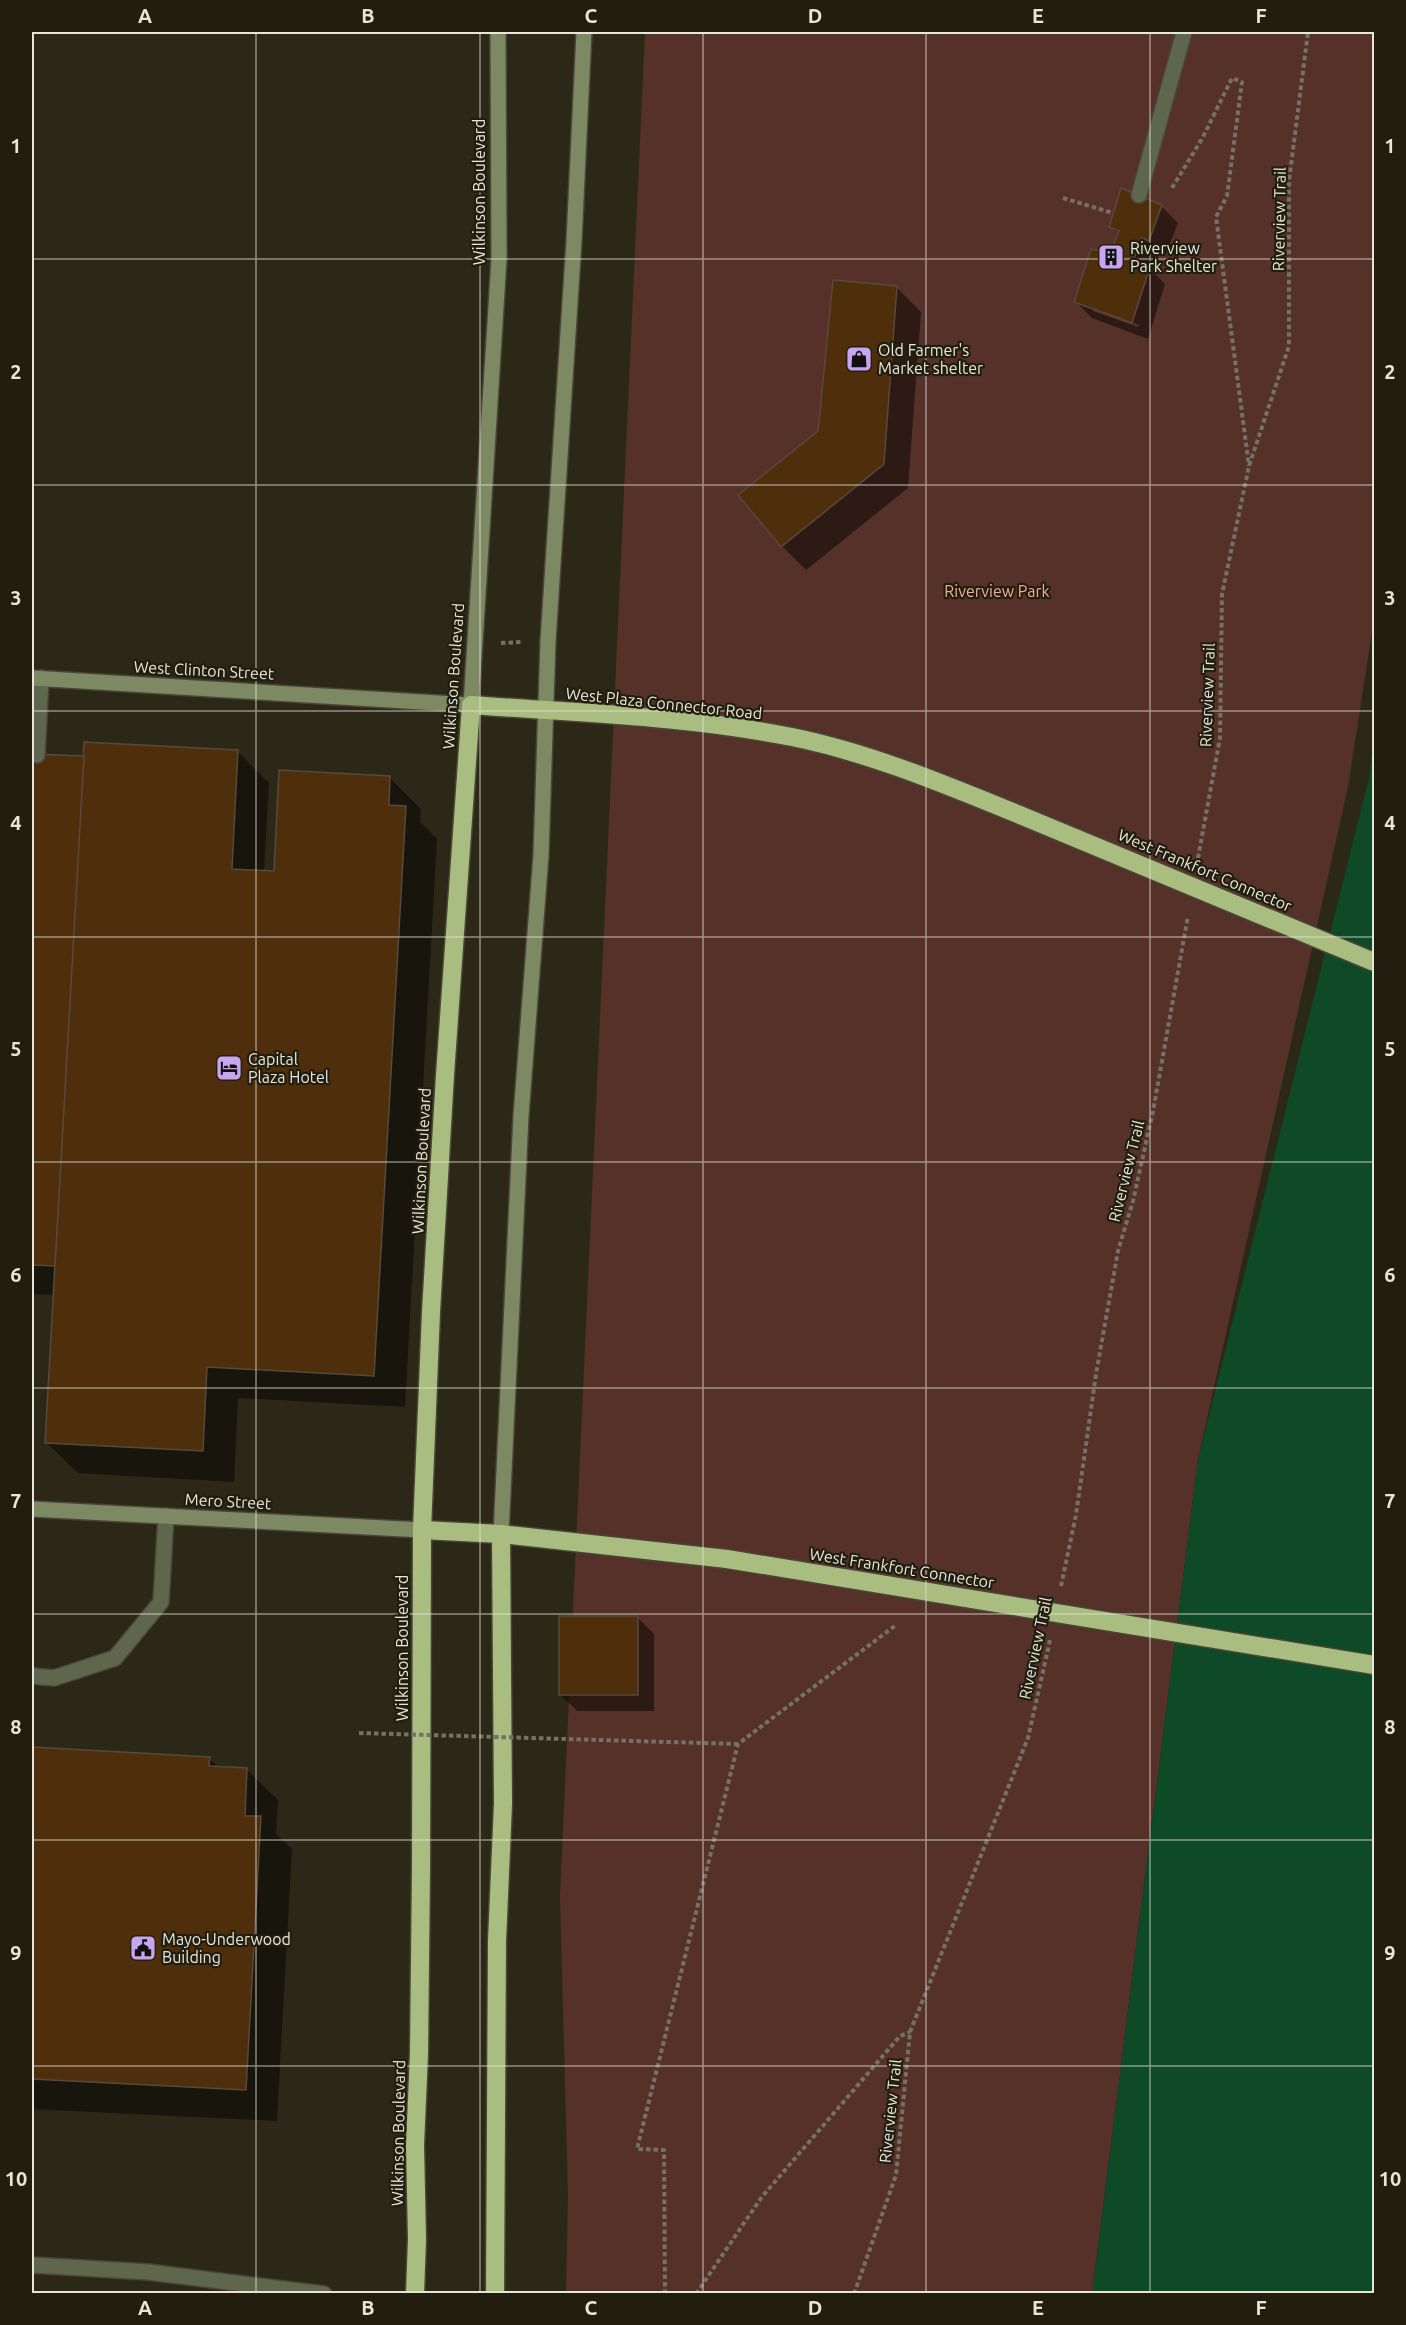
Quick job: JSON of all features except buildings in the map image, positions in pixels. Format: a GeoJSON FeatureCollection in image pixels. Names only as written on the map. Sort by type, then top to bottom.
{"type":"FeatureCollection","features":[{"type":"Feature","properties":{"kind":"highway","name":"West Plaza Connector Road"},"geometry":{"type":"LineString","coordinates":[[471,705],[722,725],[794,738],[868,758],[944,784],[1020,815]]}},
{"type":"Feature","properties":{"kind":"highway","name":"Wilkinson Boulevard"},"geometry":{"type":"LineString","coordinates":[[415,2294],[417,2239],[415,2145],[422,1870],[422,1530],[445,1075],[471,705]]}},
{"type":"Feature","properties":{"kind":"highway","name":"West Frankfort Connector"},"geometry":{"type":"LineString","coordinates":[[1020,815],[1374,962]]}},
{"type":"Feature","properties":{"kind":"highway","name":"West Frankfort Connector"},"geometry":{"type":"LineString","coordinates":[[422,1530],[501,1533],[727,1559],[1374,1665]]}},
{"type":"Feature","properties":{"kind":"highway"},"geometry":{"type":"LineString","coordinates":[[495,2294],[497,1941],[503,1804],[501,1533]]}},
{"type":"Feature","properties":{"kind":"main road","name":"Wilkinson Boulevard"},"geometry":{"type":"LineString","coordinates":[[471,705],[499,259],[498,32]]}},
{"type":"Feature","properties":{"kind":"main road"},"geometry":{"type":"LineString","coordinates":[[501,1533],[521,1116],[541,855],[548,641],[574,241],[584,32]]}},
{"type":"Feature","properties":{"kind":"main road","name":"West Clinton Street"},"geometry":{"type":"LineString","coordinates":[[36,678],[471,705]]}},
{"type":"Feature","properties":{"kind":"main road","name":"Mero Street"},"geometry":{"type":"LineString","coordinates":[[32,1509],[422,1530]]}},
{"type":"Feature","properties":{"kind":"lane"},"geometry":{"type":"LineString","coordinates":[[1139,195],[1184,32]]}},
{"type":"Feature","properties":{"kind":"lane"},"geometry":{"type":"LineString","coordinates":[[36,678],[37,754]]}},
{"type":"Feature","properties":{"kind":"lane"},"geometry":{"type":"LineString","coordinates":[[32,1676],[54,1677],[115,1658],[161,1602],[166,1516]]}},
{"type":"Feature","properties":{"kind":"lane"},"geometry":{"type":"LineString","coordinates":[[32,2265],[148,2272],[324,2294]]}},
{"type":"Feature","properties":{"kind":"path","name":"Riverview Trail"},"geometry":{"type":"LineString","coordinates":[[1198,859],[1220,738],[1222,594],[1250,466],[1289,346],[1289,181],[1308,32]]}},
{"type":"Feature","properties":{"kind":"path"},"geometry":{"type":"LineString","coordinates":[[1168,195],[1203,137],[1232,78],[1242,82],[1227,196],[1216,217],[1250,466]]}},
{"type":"Feature","properties":{"kind":"path"},"geometry":{"type":"LineString","coordinates":[[1063,198],[1113,213]]}},
{"type":"Feature","properties":{"kind":"path"},"geometry":{"type":"LineString","coordinates":[[495,643],[525,642]]}},
{"type":"Feature","properties":{"kind":"path","name":"Riverview Trail"},"geometry":{"type":"LineString","coordinates":[[1059,1594],[1076,1515],[1096,1374],[1118,1251],[1133,1202],[1153,1111],[1188,914]]}},
{"type":"Feature","properties":{"kind":"path"},"geometry":{"type":"LineString","coordinates":[[359,1733],[738,1743],[896,1625]]}},
{"type":"Feature","properties":{"kind":"path","name":"Riverview Trail"},"geometry":{"type":"LineString","coordinates":[[854,2294],[896,2175],[910,2032],[1028,1738],[1050,1639]]}},
{"type":"Feature","properties":{"kind":"path"},"geometry":{"type":"LineString","coordinates":[[665,2294],[664,2150],[637,2149],[738,1743]]}},
{"type":"Feature","properties":{"kind":"path"},"geometry":{"type":"LineString","coordinates":[[696,2294],[760,2198],[900,2036],[910,2032]]}},
{"type":"Feature","properties":{"kind":"green space","name":"Riverview Park"},"geometry":{"type":"Polygon","coordinates":[[[645,32],[1374,32],[1374,619],[1348,787],[1198,1459],[1092,2293],[566,2293],[568,2196],[560,1895],[645,32]]]}},
{"type":"Feature","properties":{"kind":"shaded area"},"geometry":{"type":"Polygon","coordinates":[[[1374,737],[1374,2293],[1092,2294],[1198,1459],[1369,778],[1374,737]]]}},
{"type":"Feature","properties":{"kind":"place","name":"Riverview Park Shelter"},"geometry":{"type":"Point","coordinates":[1111,257]}},
{"type":"Feature","properties":{"kind":"place","name":"Old Farmer's Market shelter"},"geometry":{"type":"Point","coordinates":[859,359]}},
{"type":"Feature","properties":{"kind":"place","name":"Capital Plaza Hotel"},"geometry":{"type":"Point","coordinates":[229,1068]}},
{"type":"Feature","properties":{"kind":"place","name":"Mayo-Underwood Building"},"geometry":{"type":"Point","coordinates":[143,1948]}}]}
